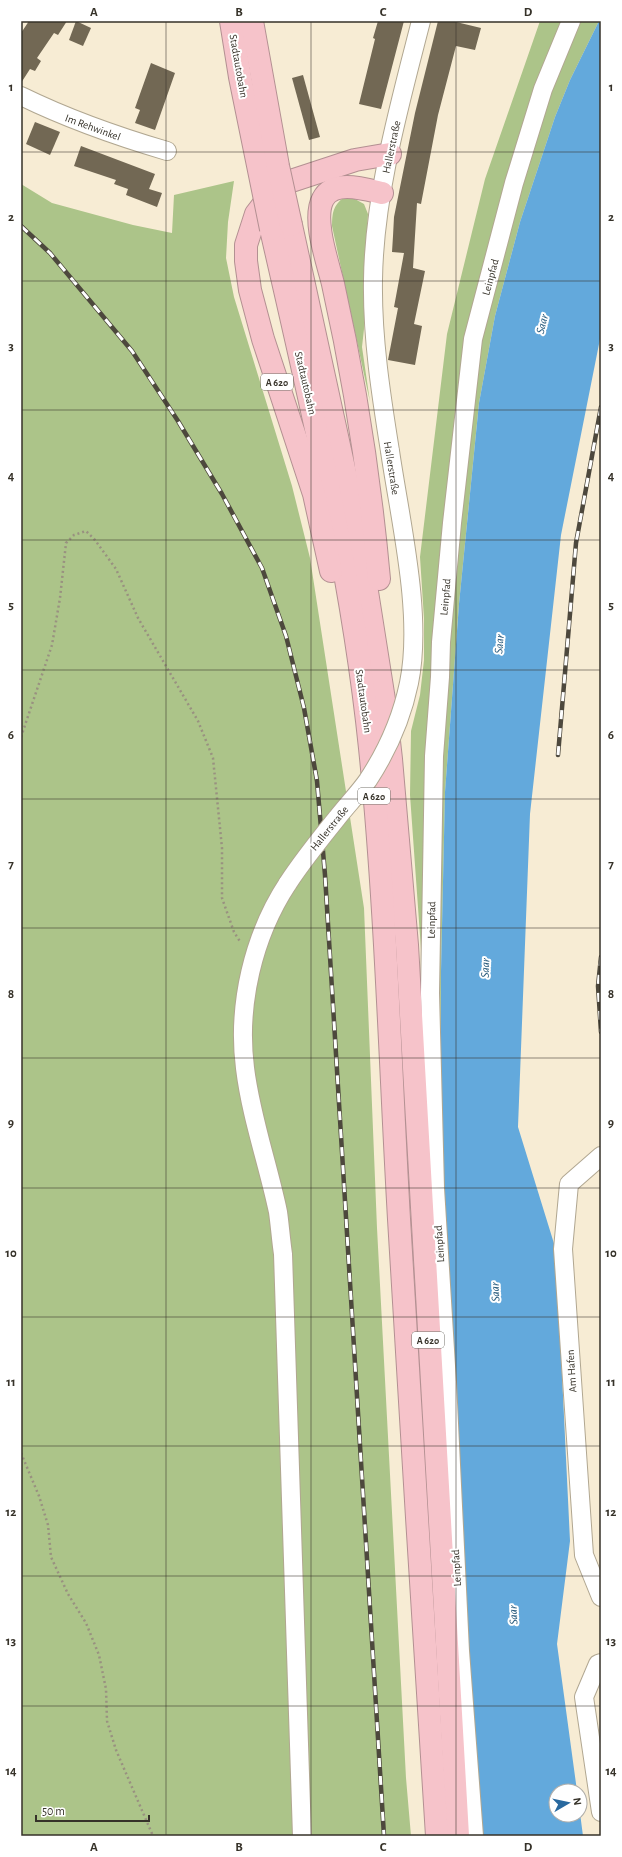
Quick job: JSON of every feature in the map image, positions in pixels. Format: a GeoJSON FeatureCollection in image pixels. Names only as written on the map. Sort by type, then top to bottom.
{"type":"FeatureCollection","features":[{"type":"Feature","properties":{"kind":"highway","name":"Stadtautobahn"},"geometry":{"type":"LineString","coordinates":[[231,21],[243,92],[282,227],[339,535],[370,746],[388,845]]}},
{"type":"Feature","properties":{"kind":"highway","name":"A 620"},"geometry":{"type":"LineString","coordinates":[[252,21],[278,166],[282,227],[357,528],[385,706],[388,845],[386,946],[399,1216],[437,1836]]}},
{"type":"Feature","properties":{"kind":"highway","name":"A 620"},"geometry":{"type":"LineString","coordinates":[[363,696],[347,639],[314,494],[263,339],[250,290],[246,261],[246,245],[256,214],[269,197],[288,182],[355,160],[390,154]]}},
{"type":"Feature","properties":{"kind":"highway"},"geometry":{"type":"LineString","coordinates":[[382,193],[345,187],[331,190],[323,198],[319,215],[322,237],[342,325],[368,469],[382,605],[385,706]]}},
{"type":"Feature","properties":{"kind":"highway","name":"A 620"},"geometry":{"type":"LineString","coordinates":[[388,845],[407,945],[458,1836]]}},
{"type":"Feature","properties":{"kind":"street","name":"Hallerstraße"},"geometry":{"type":"LineString","coordinates":[[302,1836],[283,1254],[278,1213],[252,1106],[244,1060],[243,1032],[245,1001],[253,959],[271,912],[307,855],[367,781],[385,751],[397,722],[409,682],[414,639],[409,577],[390,451],[374,329],[373,279],[376,234],[382,193],[402,94],[421,21]]}},
{"type":"Feature","properties":{"kind":"street","name":"Leinpfad"},"geometry":{"type":"LineString","coordinates":[[474,1836],[460,1644],[447,1382],[435,1188],[430,993],[434,756],[441,642],[452,523],[473,339],[516,176],[543,89],[572,21]]}},
{"type":"Feature","properties":{"kind":"street","name":"Im Rehwinkel"},"geometry":{"type":"LineString","coordinates":[[21,96],[56,113],[111,135],[167,151]]}},
{"type":"Feature","properties":{"kind":"street","name":"Am Hafen"},"geometry":{"type":"LineString","coordinates":[[601,1156],[569,1184],[563,1249],[584,1555],[601,1597]]}},
{"type":"Feature","properties":{"kind":"street"},"geometry":{"type":"LineString","coordinates":[[601,1663],[598,1664],[584,1697],[601,1812]]}},
{"type":"Feature","properties":{"kind":"path"},"geometry":{"type":"LineString","coordinates":[[21,737],[52,644],[66,544],[74,535],[86,531],[116,569],[138,618],[198,720],[213,758],[222,848],[222,898],[234,932],[253,959]]}},
{"type":"Feature","properties":{"kind":"path"},"geometry":{"type":"LineString","coordinates":[[21,1453],[39,1496],[46,1518],[51,1557],[68,1594],[86,1623],[99,1655],[106,1689],[107,1721],[116,1750],[153,1836]]}},
{"type":"Feature","properties":{"kind":"green space"},"geometry":{"type":"Polygon","coordinates":[[[540,21],[599,21],[570,80],[555,117],[520,222],[495,316],[479,403],[459,604],[445,792],[441,971],[440,1216],[410,795],[411,731],[420,695],[424,660],[424,619],[420,557],[447,334],[485,179],[540,21]]]}},
{"type":"Feature","properties":{"kind":"green space"},"geometry":{"type":"Polygon","coordinates":[[[234,181],[228,222],[226,258],[234,297],[292,486],[310,558],[364,908],[377,1228],[406,1778],[411,1836],[21,1836],[21,184],[52,203],[133,225],[172,233],[174,195],[234,181]]]}},
{"type":"Feature","properties":{"kind":"green space"},"geometry":{"type":"Polygon","coordinates":[[[343,198],[353,198],[364,204],[368,214],[362,347],[370,402],[332,226],[334,210],[343,198]]]}},
{"type":"Feature","properties":{"kind":"water","name":"Saar"},"geometry":{"type":"Polygon","coordinates":[[[599,21],[601,21],[601,334],[561,535],[530,814],[518,1127],[556,1250],[570,1541],[557,1644],[576,1783],[548,1783],[548,1823],[581,1823],[583,1836],[480,1836],[441,1146],[441,971],[445,792],[459,604],[479,403],[495,316],[520,222],[555,117],[570,80],[599,21]]]}},
{"type":"Feature","properties":{"kind":"building"},"geometry":{"type":"Polygon","coordinates":[[[29,21],[67,21],[58,35],[54,33],[37,58],[41,61],[35,71],[30,69],[21,83],[21,33],[29,21]]]}},
{"type":"Feature","properties":{"kind":"building"},"geometry":{"type":"Polygon","coordinates":[[[76,21],[91,28],[83,46],[69,40],[76,21]]]}},
{"type":"Feature","properties":{"kind":"building"},"geometry":{"type":"Polygon","coordinates":[[[378,21],[404,21],[381,109],[359,104],[378,21]]]}},
{"type":"Feature","properties":{"kind":"building"},"geometry":{"type":"Polygon","coordinates":[[[438,21],[452,21],[481,28],[475,50],[456,46],[438,115],[421,204],[417,203],[413,268],[425,271],[414,324],[422,326],[415,365],[388,360],[398,308],[394,307],[404,253],[392,252],[394,217],[415,113],[438,21]]]}},
{"type":"Feature","properties":{"kind":"building"},"geometry":{"type":"Polygon","coordinates":[[[151,63],[175,73],[155,130],[135,123],[140,110],[135,108],[151,63]]]}},
{"type":"Feature","properties":{"kind":"building"},"geometry":{"type":"Polygon","coordinates":[[[303,75],[320,137],[309,140],[292,78],[303,75]]]}},
{"type":"Feature","properties":{"kind":"building"},"geometry":{"type":"Polygon","coordinates":[[[35,122],[60,132],[50,155],[26,144],[35,122]]]}},
{"type":"Feature","properties":{"kind":"building"},"geometry":{"type":"Polygon","coordinates":[[[81,146],[155,174],[149,189],[162,193],[157,207],[126,195],[128,189],[114,184],[116,180],[74,166],[81,146]]]}},
{"type":"Feature","properties":{"kind":"railway"},"geometry":{"type":"LineString","coordinates":[[21,226],[50,253],[132,351],[178,421],[222,494],[262,568],[286,636],[304,708],[317,781],[325,875],[384,1836]]}},
{"type":"Feature","properties":{"kind":"railway"},"geometry":{"type":"LineString","coordinates":[[558,755],[576,543],[601,407]]}},
{"type":"Feature","properties":{"kind":"railway"},"geometry":{"type":"LineString","coordinates":[[601,957],[598,986],[601,1032]]}}]}
